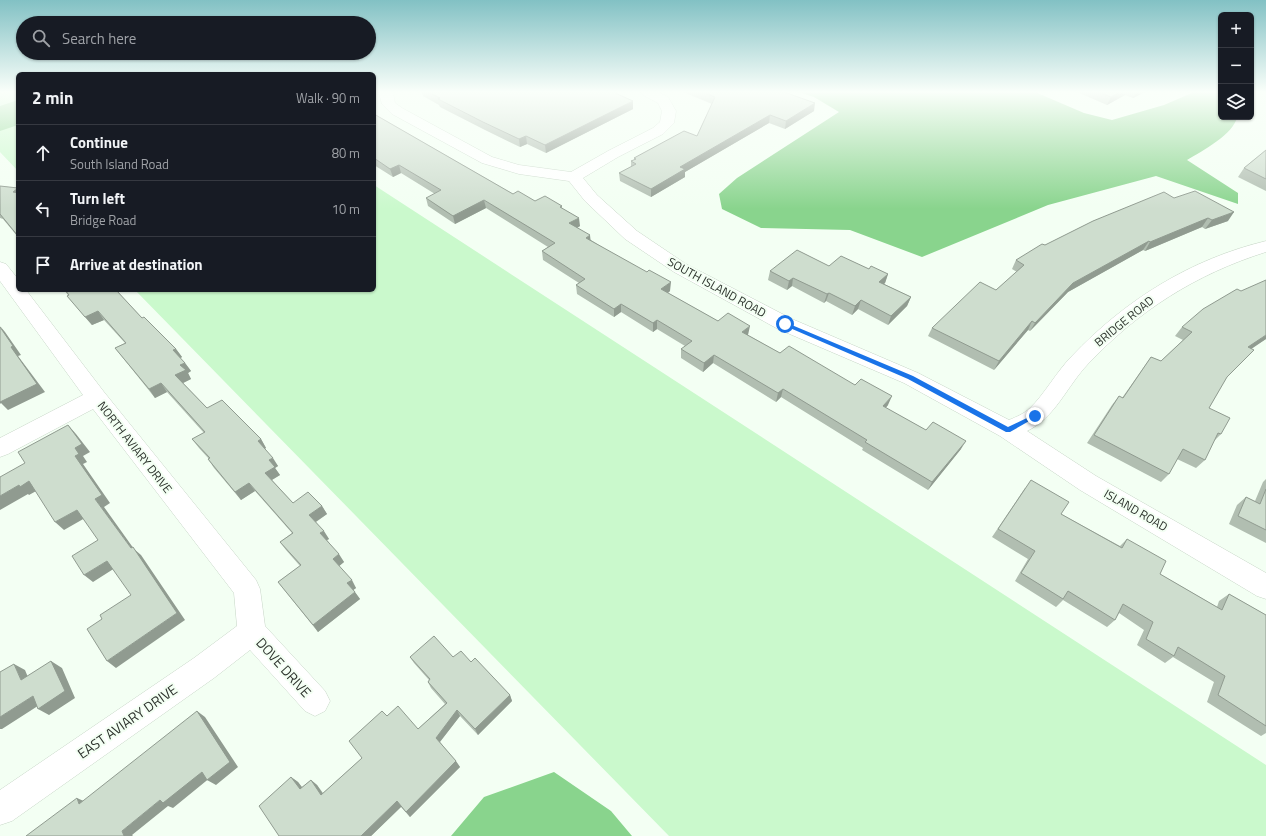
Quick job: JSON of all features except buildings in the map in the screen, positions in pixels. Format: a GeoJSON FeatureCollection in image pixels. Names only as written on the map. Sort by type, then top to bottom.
{"type":"FeatureCollection","features":[{"type":"Feature","properties":{"kind":"street"},"geometry":{"type":"LineString","coordinates":[[434,131],[500,166],[574,177],[613,154],[658,131]]}},
{"type":"Feature","properties":{"kind":"street","name":"SOUTH ISLAND ROAD"},"geometry":{"type":"LineString","coordinates":[[574,177],[591,198],[631,235],[680,268],[785,324],[910,378],[1008,430]]}},
{"type":"Feature","properties":{"kind":"street","name":"BRIDGE ROAD"},"geometry":{"type":"LineString","coordinates":[[1008,430],[1035,416],[1078,362],[1105,334],[1138,307],[1194,272],[1244,252],[1266,246]]}},
{"type":"Feature","properties":{"kind":"street","name":"NORTH AVIARY DRIVE"},"geometry":{"type":"LineString","coordinates":[[0,268],[16,290]]}},
{"type":"Feature","properties":{"kind":"street","name":"NORTH AVIARY DRIVE"},"geometry":{"type":"LineString","coordinates":[[18,292],[96,398],[247,589],[252,632]]}},
{"type":"Feature","properties":{"kind":"street"},"geometry":{"type":"LineString","coordinates":[[0,448],[96,398]]}},
{"type":"Feature","properties":{"kind":"street","name":"ISLAND ROAD"},"geometry":{"type":"LineString","coordinates":[[1008,430],[1088,483],[1266,586]]}},
{"type":"Feature","properties":{"kind":"street","name":"DOVE DRIVE"},"geometry":{"type":"LineString","coordinates":[[252,632],[315,701]]}},
{"type":"Feature","properties":{"kind":"street","name":"EAST AVIARY DRIVE"},"geometry":{"type":"LineString","coordinates":[[0,810],[204,668],[252,632]]}},
{"type":"Feature","properties":{"kind":"shaded area"},"geometry":{"type":"Polygon","coordinates":[[[0,131],[16,131],[16,169],[0,152],[0,131]]]}},
{"type":"Feature","properties":{"kind":"shaded area"},"geometry":{"type":"Polygon","coordinates":[[[810,131],[1229,131],[1209,147],[1187,160],[1238,193],[1238,204],[1156,176],[1048,205],[922,257],[850,230],[761,228],[722,209],[719,194],[737,178],[810,131]]]}},
{"type":"Feature","properties":{"kind":"shaded area"},"geometry":{"type":"Polygon","coordinates":[[[376,186],[1266,765],[1266,836],[669,836],[137,292],[376,292],[376,186]]]}},
{"type":"Feature","properties":{"kind":"shaded area"},"geometry":{"type":"Polygon","coordinates":[[[554,772],[611,811],[632,836],[451,836],[484,797],[554,772]]]}},
{"type":"Feature","properties":{"kind":"route"},"geometry":{"type":"LineString","coordinates":[[785,324],[910,378],[1008,430],[1035,416]]}}]}
